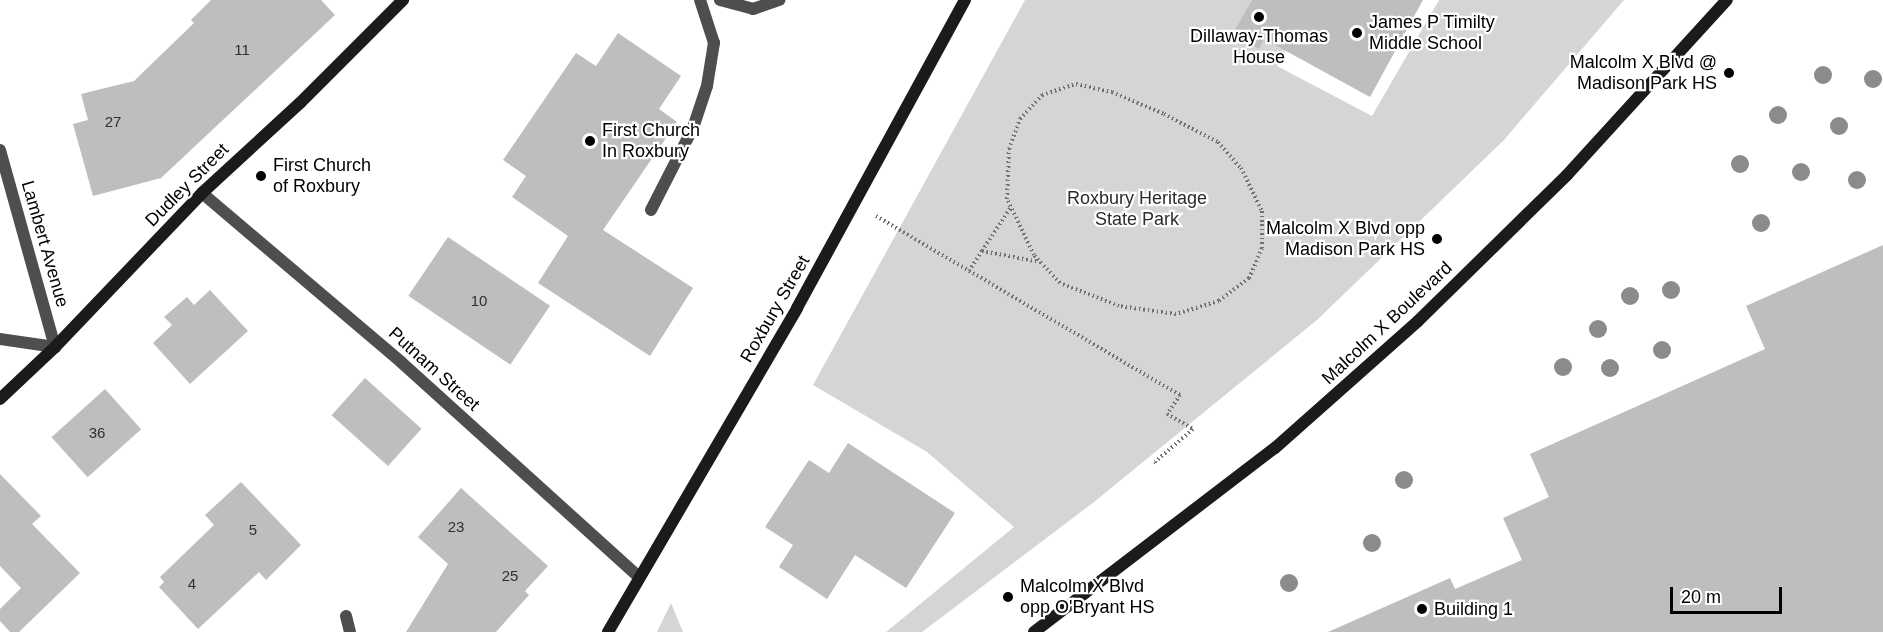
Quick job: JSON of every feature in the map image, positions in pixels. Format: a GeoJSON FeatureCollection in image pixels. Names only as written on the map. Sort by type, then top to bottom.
{"type":"FeatureCollection","features":[{"type":"Feature","properties":{"kind":"main road","name":"Dudley Street"},"geometry":{"type":"LineString","coordinates":[[0,399],[55,347],[202,193],[300,103],[403,0]]}},
{"type":"Feature","properties":{"kind":"main road","name":"Roxbury Street"},"geometry":{"type":"LineString","coordinates":[[608,632],[854,203],[965,0]]}},
{"type":"Feature","properties":{"kind":"main road","name":"Malcolm X Boulevard"},"geometry":{"type":"LineString","coordinates":[[1034,632],[1194,512],[1386,351],[1567,175],[1726,0]]}},
{"type":"Feature","properties":{"kind":"street"},"geometry":{"type":"LineString","coordinates":[[651,210],[693,129],[707,86],[714,44],[700,0]]}},
{"type":"Feature","properties":{"kind":"street"},"geometry":{"type":"LineString","coordinates":[[720,0],[753,9],[779,0]]}},
{"type":"Feature","properties":{"kind":"street","name":"Lambert Avenue"},"geometry":{"type":"LineString","coordinates":[[0,150],[55,347]]}},
{"type":"Feature","properties":{"kind":"street","name":"Putnam Street"},"geometry":{"type":"LineString","coordinates":[[202,193],[401,362],[639,577]]}},
{"type":"Feature","properties":{"kind":"street"},"geometry":{"type":"LineString","coordinates":[[0,339],[55,347]]}},
{"type":"Feature","properties":{"kind":"street"},"geometry":{"type":"LineString","coordinates":[[346,616],[350,632]]}},
{"type":"Feature","properties":{"kind":"path"},"geometry":{"type":"LineString","coordinates":[[1076,84],[1112,92],[1218,142],[1241,168],[1262,211],[1262,248],[1249,278],[1219,301],[1176,314],[1110,302],[1060,283],[1041,262],[1011,207],[1007,199],[1009,149],[1020,119],[1042,95],[1076,84]]}},
{"type":"Feature","properties":{"kind":"path"},"geometry":{"type":"LineString","coordinates":[[854,203],[1180,395],[1167,414],[1193,429],[1155,462],[1157,465]]}},
{"type":"Feature","properties":{"kind":"path"},"geometry":{"type":"LineString","coordinates":[[969,271],[1011,207]]}},
{"type":"Feature","properties":{"kind":"path"},"geometry":{"type":"LineString","coordinates":[[982,251],[1041,262]]}},
{"type":"Feature","properties":{"kind":"green space","name":"Roxbury Heritage State Park"},"geometry":{"type":"Polygon","coordinates":[[[1025,0],[1311,0],[1277,66],[1372,116],[1439,0],[1624,0],[1503,141],[1317,320],[1094,502],[922,632],[886,632],[1014,527],[927,452],[813,385],[1025,0]]]}},
{"type":"Feature","properties":{"kind":"green space"},"geometry":{"type":"Polygon","coordinates":[[[671,603],[683,632],[657,632],[671,603]]]}},
{"type":"Feature","properties":{"kind":"building"},"geometry":{"type":"Polygon","coordinates":[[[211,0],[321,0],[335,15],[161,178],[93,196],[73,124],[88,120],[81,94],[134,81],[194,23],[191,20],[211,0]]]}},
{"type":"Feature","properties":{"kind":"building","name":"James P Timilty Middle School"},"geometry":{"type":"Polygon","coordinates":[[[1252,0],[1423,0],[1370,97],[1264,39],[1259,49],[1232,35],[1252,0]]]}},
{"type":"Feature","properties":{"kind":"building","name":"First Church In Roxbury"},"geometry":{"type":"Polygon","coordinates":[[[618,33],[681,76],[659,109],[677,122],[603,230],[693,288],[650,356],[538,283],[568,236],[512,197],[526,176],[503,160],[576,53],[596,66],[618,33]]]}},
{"type":"Feature","properties":{"kind":"building"},"geometry":{"type":"Polygon","coordinates":[[[448,237],[550,306],[510,365],[408,296],[448,237]]]}},
{"type":"Feature","properties":{"kind":"building"},"geometry":{"type":"Polygon","coordinates":[[[1883,245],[1883,632],[1328,632],[1450,578],[1455,589],[1522,560],[1503,518],[1549,497],[1530,454],[1765,349],[1746,306],[1883,245]]]}},
{"type":"Feature","properties":{"kind":"building"},"geometry":{"type":"Polygon","coordinates":[[[210,290],[248,331],[190,384],[153,343],[172,325],[164,317],[187,297],[194,305],[210,290]]]}},
{"type":"Feature","properties":{"kind":"building"},"geometry":{"type":"Polygon","coordinates":[[[365,378],[421,429],[388,466],[332,415],[365,378]]]}},
{"type":"Feature","properties":{"kind":"building"},"geometry":{"type":"Polygon","coordinates":[[[105,389],[141,429],[88,477],[51,437],[105,389]]]}},
{"type":"Feature","properties":{"kind":"building"},"geometry":{"type":"Polygon","coordinates":[[[848,443],[955,513],[906,588],[855,555],[827,599],[779,567],[793,545],[765,527],[809,460],[829,473],[848,443]]]}},
{"type":"Feature","properties":{"kind":"building"},"geometry":{"type":"Polygon","coordinates":[[[0,474],[41,516],[32,524],[80,573],[19,632],[10,632],[0,621],[0,609],[21,588],[0,566],[0,474]]]}},
{"type":"Feature","properties":{"kind":"building"},"geometry":{"type":"Polygon","coordinates":[[[241,482],[301,545],[266,580],[259,572],[198,629],[159,587],[164,582],[160,577],[214,525],[205,515],[241,482]]]}},
{"type":"Feature","properties":{"kind":"building"},"geometry":{"type":"Polygon","coordinates":[[[461,488],[548,566],[525,591],[529,595],[496,632],[406,632],[448,564],[418,537],[461,488]]]}},
{"type":"Feature","properties":{"kind":"place","name":"Dillaway-Thomas House"},"geometry":{"type":"Point","coordinates":[1259,17]}},
{"type":"Feature","properties":{"kind":"place","name":"James P Timilty Middle School"},"geometry":{"type":"Point","coordinates":[1357,33]}},
{"type":"Feature","properties":{"kind":"place","name":"Malcolm X Blvd @ Madison Park HS"},"geometry":{"type":"Point","coordinates":[1729,73]}},
{"type":"Feature","properties":{"kind":"place","name":"First Church In Roxbury"},"geometry":{"type":"Point","coordinates":[590,141]}},
{"type":"Feature","properties":{"kind":"place","name":"First Church of Roxbury"},"geometry":{"type":"Point","coordinates":[261,176]}},
{"type":"Feature","properties":{"kind":"place","name":"Malcolm X Blvd opp Madison Park HS"},"geometry":{"type":"Point","coordinates":[1437,239]}},
{"type":"Feature","properties":{"kind":"place","name":"Malcolm X Blvd opp O'Bryant HS"},"geometry":{"type":"Point","coordinates":[1008,597]}},
{"type":"Feature","properties":{"kind":"place","name":"Building 1"},"geometry":{"type":"Point","coordinates":[1422,609]}}]}
